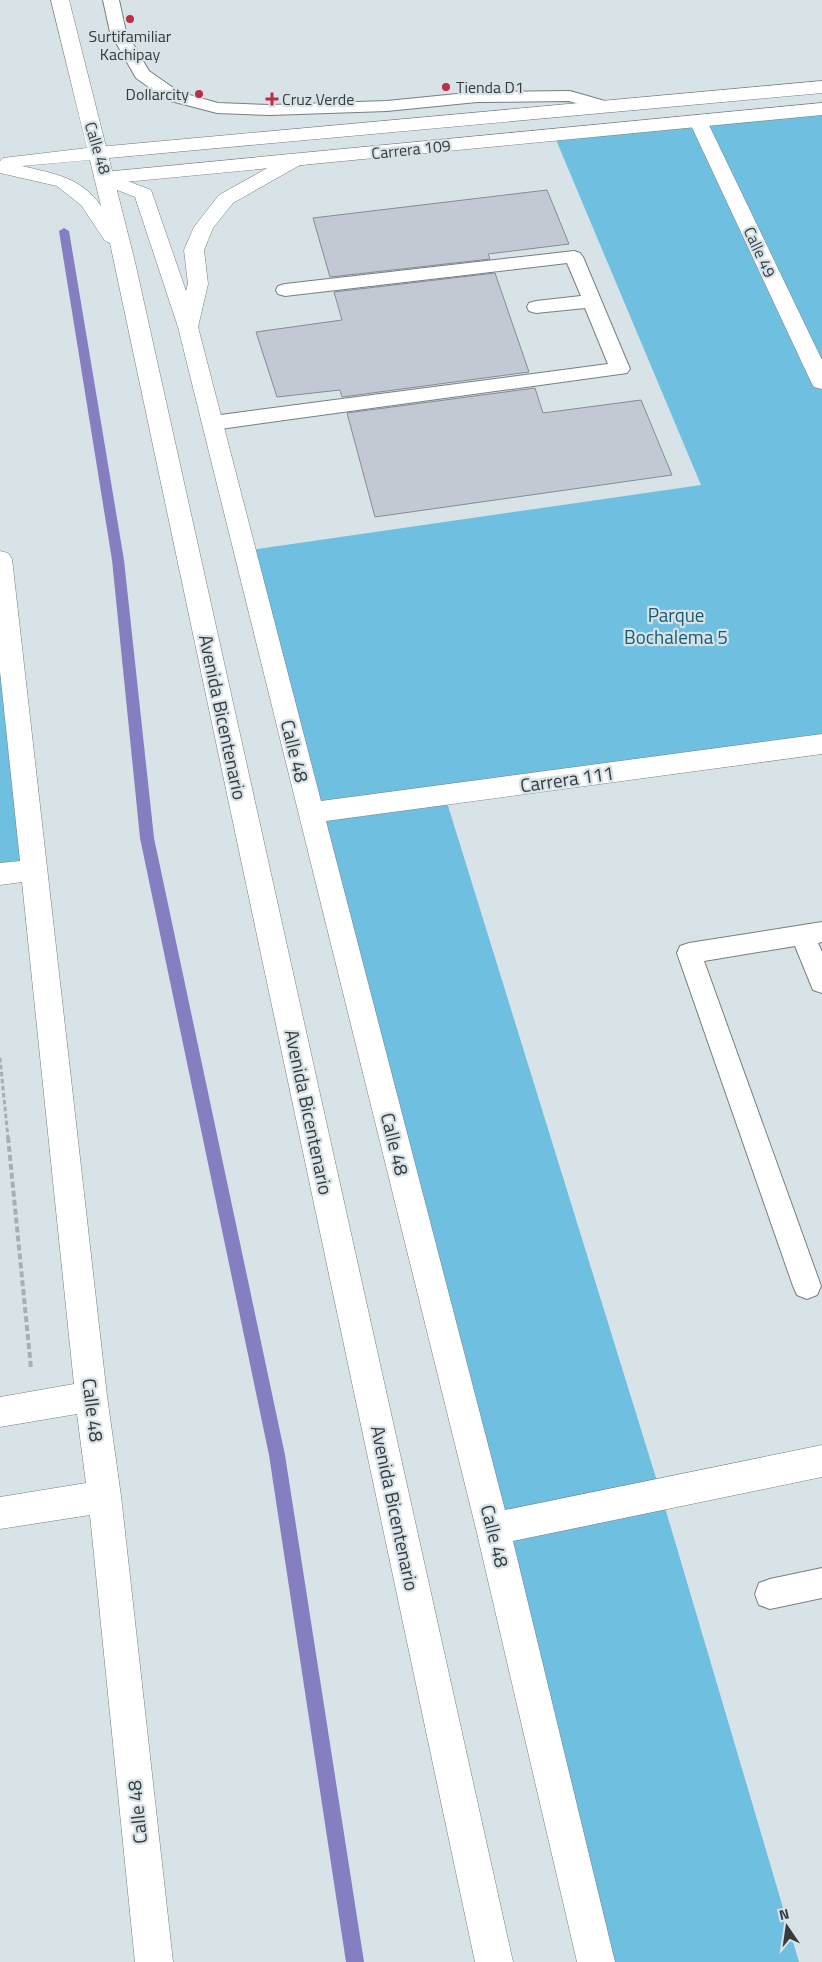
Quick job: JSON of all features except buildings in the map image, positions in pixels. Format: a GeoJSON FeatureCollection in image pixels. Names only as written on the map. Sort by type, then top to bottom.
{"type":"FeatureCollection","features":[{"type":"Feature","properties":{"kind":"street","name":"Calle 48"},"geometry":{"type":"LineString","coordinates":[[60,0],[104,178],[144,194],[188,327],[493,1529],[596,1962]]}},
{"type":"Feature","properties":{"kind":"street","name":"Carrera 109"},"geometry":{"type":"LineString","coordinates":[[0,163],[822,87]]}},
{"type":"Feature","properties":{"kind":"street","name":"Carrera 109"},"geometry":{"type":"LineString","coordinates":[[9,187],[822,109]]}},
{"type":"Feature","properties":{"kind":"street","name":"Calle 49"},"geometry":{"type":"LineString","coordinates":[[698,121],[822,382]]}},
{"type":"Feature","properties":{"kind":"street","name":"Calle 48"},"geometry":{"type":"LineString","coordinates":[[188,327],[198,284],[194,250],[204,227],[226,199],[296,160],[340,156]]}},
{"type":"Feature","properties":{"kind":"street","name":"Avenida Bicentenario"},"geometry":{"type":"LineString","coordinates":[[0,167],[64,182],[88,201],[104,223],[125,262]]}},
{"type":"Feature","properties":{"kind":"street","name":"Avenida Bicentenario"},"geometry":{"type":"LineString","coordinates":[[104,178],[125,262],[494,1962]]}},
{"type":"Feature","properties":{"kind":"street","name":"Calle 48"},"geometry":{"type":"LineString","coordinates":[[0,559],[91,1396],[105,1496],[137,1822],[154,1962]]}},
{"type":"Feature","properties":{"kind":"street","name":"Carrera 111"},"geometry":{"type":"LineString","coordinates":[[311,813],[822,744]]}},
{"type":"Feature","properties":{"kind":"street"},"geometry":{"type":"LineString","coordinates":[[0,874],[33,870]]}},
{"type":"Feature","properties":{"kind":"street"},"geometry":{"type":"LineString","coordinates":[[0,1412],[91,1396]]}},
{"type":"Feature","properties":{"kind":"street"},"geometry":{"type":"LineString","coordinates":[[493,1529],[822,1461]]}},
{"type":"Feature","properties":{"kind":"street"},"geometry":{"type":"LineString","coordinates":[[0,1513],[105,1496]]}},
{"type":"Feature","properties":{"kind":"lane"},"geometry":{"type":"LineString","coordinates":[[112,0],[118,32],[142,74],[173,96],[216,108],[270,110],[387,106],[477,97],[561,96],[570,96],[606,107]]}},
{"type":"Feature","properties":{"kind":"lane"},"geometry":{"type":"LineString","coordinates":[[213,423],[620,369],[574,257],[285,290]]}},
{"type":"Feature","properties":{"kind":"lane"},"geometry":{"type":"LineString","coordinates":[[536,307],[592,301]]}},
{"type":"Feature","properties":{"kind":"lane"},"geometry":{"type":"LineString","coordinates":[[807,1286],[689,953],[812,933],[822,983]]}},
{"type":"Feature","properties":{"kind":"lane"},"geometry":{"type":"LineString","coordinates":[[770,1594],[822,1583]]}},
{"type":"Feature","properties":{"kind":"path"},"geometry":{"type":"LineString","coordinates":[[0,1058],[35,1405]]}},
{"type":"Feature","properties":{"kind":"green space","name":"Parque Bochalema 5"},"geometry":{"type":"Polygon","coordinates":[[[822,109],[822,744],[445,796],[661,1494],[799,1962],[596,1962],[244,551],[701,485],[554,135],[822,109]]]}},
{"type":"Feature","properties":{"kind":"green space"},"geometry":{"type":"Polygon","coordinates":[[[0,567],[33,870],[0,874],[0,567]]]}},
{"type":"Feature","properties":{"kind":"waterway"},"geometry":{"type":"LineString","coordinates":[[64,231],[118,560],[147,838],[277,1455],[355,1962]]}},
{"type":"Feature","properties":{"kind":"place","name":"Surtifamiliar Kachipay"},"geometry":{"type":"Point","coordinates":[130,19]}},
{"type":"Feature","properties":{"kind":"place","name":"Tienda D1"},"geometry":{"type":"Point","coordinates":[446,87]}},
{"type":"Feature","properties":{"kind":"place","name":"Dollarcity"},"geometry":{"type":"Point","coordinates":[199,94]}},
{"type":"Feature","properties":{"kind":"place","name":"Cruz Verde"},"geometry":{"type":"Point","coordinates":[272,99]}}]}
